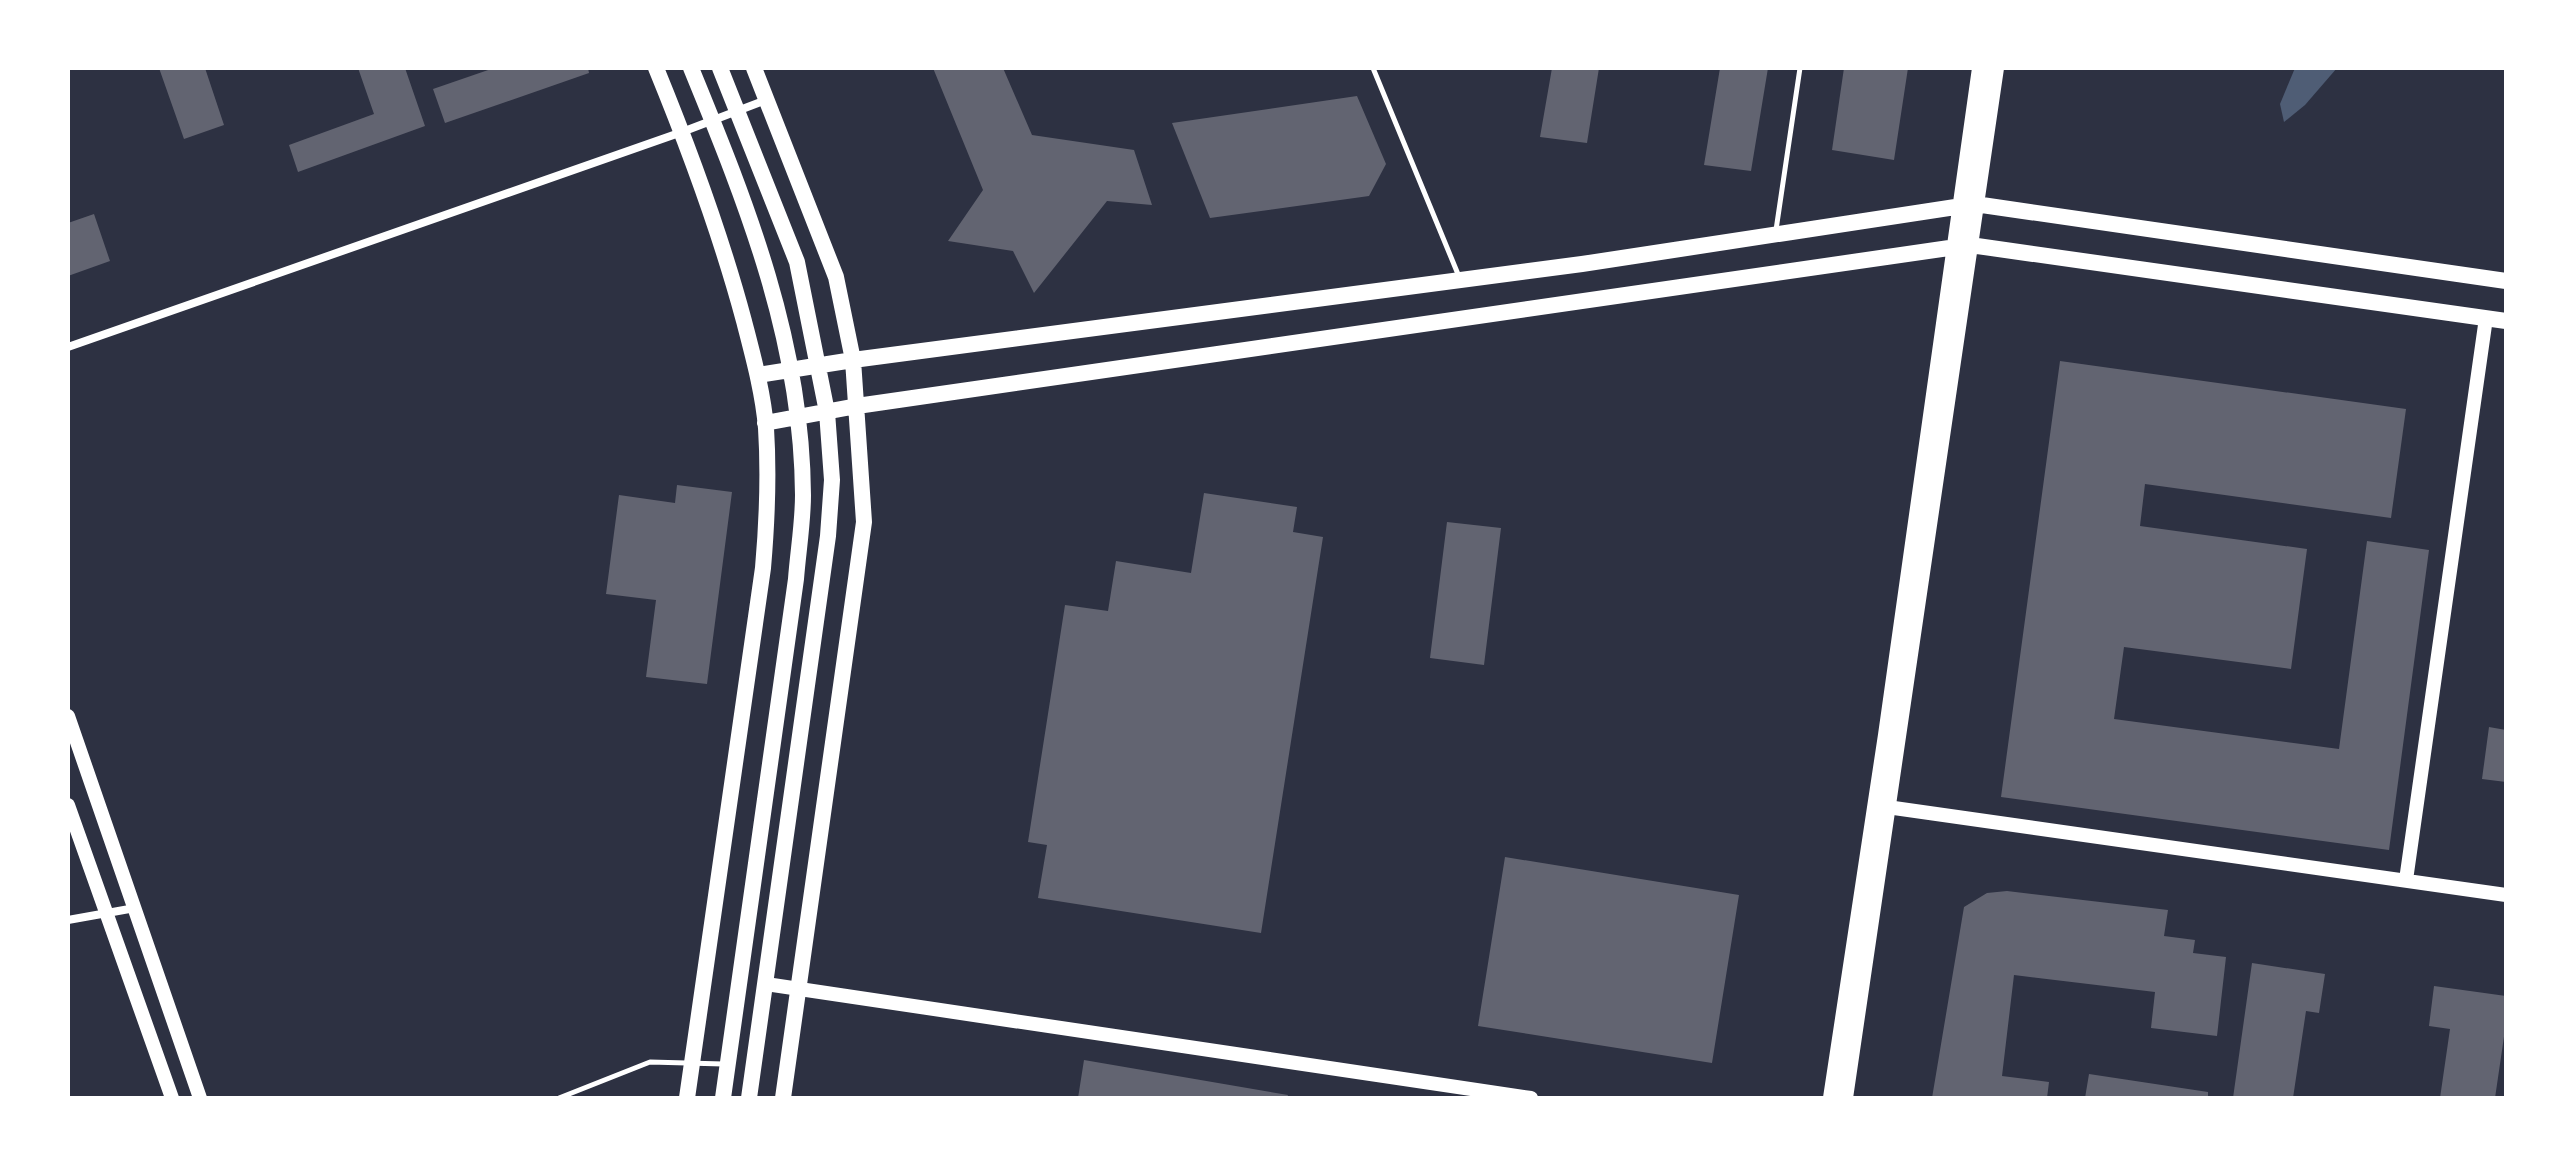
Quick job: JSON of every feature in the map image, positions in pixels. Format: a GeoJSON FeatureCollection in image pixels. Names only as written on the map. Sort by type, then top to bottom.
{"type":"FeatureCollection","features":[{"type":"Feature","properties":{"kind":"main road"},"geometry":{"type":"LineString","coordinates":[[656,68],[730,267],[758,375],[765,423],[768,485],[763,568],[687,1098]]}},
{"type":"Feature","properties":{"kind":"main road"},"geometry":{"type":"LineString","coordinates":[[691,68],[768,268],[792,369],[803,496],[796,579],[723,1098]]}},
{"type":"Feature","properties":{"kind":"main road"},"geometry":{"type":"LineString","coordinates":[[720,68],[797,262],[827,412],[832,480],[828,536],[749,1098]]}},
{"type":"Feature","properties":{"kind":"main road"},"geometry":{"type":"LineString","coordinates":[[754,68],[836,277],[853,360],[864,522],[783,1098]]}},
{"type":"Feature","properties":{"kind":"main road"},"geometry":{"type":"LineString","coordinates":[[1968,205],[1980,68]]}},
{"type":"Feature","properties":{"kind":"main road"},"geometry":{"type":"LineString","coordinates":[[1831,1098],[1968,205],[1996,68]]}},
{"type":"Feature","properties":{"kind":"main road"},"geometry":{"type":"LineString","coordinates":[[758,375],[1582,264],[1968,205],[2506,281]]}},
{"type":"Feature","properties":{"kind":"main road"},"geometry":{"type":"LineString","coordinates":[[1845,1098],[1962,246]]}},
{"type":"Feature","properties":{"kind":"main road"},"geometry":{"type":"LineString","coordinates":[[765,423],[857,406],[1962,246],[2506,321]]}},
{"type":"Feature","properties":{"kind":"street"},"geometry":{"type":"LineString","coordinates":[[68,347],[767,100]]}},
{"type":"Feature","properties":{"kind":"street"},"geometry":{"type":"LineString","coordinates":[[2406,880],[2486,318]]}},
{"type":"Feature","properties":{"kind":"street"},"geometry":{"type":"LineString","coordinates":[[68,716],[200,1098]]}},
{"type":"Feature","properties":{"kind":"street"},"geometry":{"type":"LineString","coordinates":[[68,805],[172,1098]]}},
{"type":"Feature","properties":{"kind":"street"},"geometry":{"type":"LineString","coordinates":[[1887,807],[2506,895]]}},
{"type":"Feature","properties":{"kind":"street"},"geometry":{"type":"LineString","coordinates":[[68,920],[136,907]]}},
{"type":"Feature","properties":{"kind":"street"},"geometry":{"type":"LineString","coordinates":[[766,984],[1531,1098]]}},
{"type":"Feature","properties":{"kind":"lane"},"geometry":{"type":"LineString","coordinates":[[1373,68],[1461,280]]}},
{"type":"Feature","properties":{"kind":"lane"},"geometry":{"type":"LineString","coordinates":[[1775,235],[1800,68]]}},
{"type":"Feature","properties":{"kind":"lane"},"geometry":{"type":"LineString","coordinates":[[559,1098],[650,1062],[728,1064]]}},
{"type":"Feature","properties":{"kind":"water"},"geometry":{"type":"Polygon","coordinates":[[[2295,68],[2337,68],[2305,105],[2284,122],[2280,104],[2295,68]]]}},
{"type":"Feature","properties":{"kind":"building"},"geometry":{"type":"Polygon","coordinates":[[[159,68],[205,68],[224,125],[184,139],[159,68]]]}},
{"type":"Feature","properties":{"kind":"building"},"geometry":{"type":"Polygon","coordinates":[[[358,68],[405,68],[425,126],[298,172],[289,145],[374,114],[358,68]]]}},
{"type":"Feature","properties":{"kind":"building"},"geometry":{"type":"Polygon","coordinates":[[[494,68],[588,68],[589,73],[445,123],[433,89],[494,68]]]}},
{"type":"Feature","properties":{"kind":"building"},"geometry":{"type":"Polygon","coordinates":[[[933,68],[1003,68],[1032,135],[1134,150],[1152,205],[1107,201],[1034,293],[1013,251],[948,241],[983,190],[933,68]]]}},
{"type":"Feature","properties":{"kind":"building"},"geometry":{"type":"Polygon","coordinates":[[[1552,68],[1599,68],[1587,143],[1540,137],[1552,68]]]}},
{"type":"Feature","properties":{"kind":"building"},"geometry":{"type":"Polygon","coordinates":[[[1720,68],[1768,68],[1751,171],[1704,165],[1720,68]]]}},
{"type":"Feature","properties":{"kind":"building"},"geometry":{"type":"Polygon","coordinates":[[[1844,68],[1908,68],[1894,160],[1832,150],[1844,68]]]}},
{"type":"Feature","properties":{"kind":"building"},"geometry":{"type":"Polygon","coordinates":[[[1357,96],[1386,164],[1369,196],[1210,218],[1172,123],[1357,96]]]}},
{"type":"Feature","properties":{"kind":"building"},"geometry":{"type":"Polygon","coordinates":[[[94,214],[110,261],[68,276],[68,223],[94,214]]]}},
{"type":"Feature","properties":{"kind":"building"},"geometry":{"type":"Polygon","coordinates":[[[2060,361],[2406,409],[2391,518],[2145,484],[2140,526],[2307,549],[2291,669],[2124,647],[2114,719],[2339,749],[2367,541],[2429,550],[2389,850],[2001,797],[2060,361]]]}},
{"type":"Feature","properties":{"kind":"building"},"geometry":{"type":"Polygon","coordinates":[[[677,485],[732,492],[707,684],[646,677],[656,600],[606,594],[619,495],[675,503],[677,485]]]}},
{"type":"Feature","properties":{"kind":"building"},"geometry":{"type":"Polygon","coordinates":[[[1204,493],[1297,507],[1293,532],[1323,537],[1261,933],[1038,898],[1047,845],[1028,842],[1065,605],[1108,611],[1116,561],[1191,573],[1204,493]]]}},
{"type":"Feature","properties":{"kind":"building"},"geometry":{"type":"Polygon","coordinates":[[[1447,522],[1501,528],[1484,665],[1430,658],[1447,522]]]}},
{"type":"Feature","properties":{"kind":"building"},"geometry":{"type":"Polygon","coordinates":[[[2489,727],[2506,730],[2506,782],[2482,779],[2489,727]]]}},
{"type":"Feature","properties":{"kind":"building"},"geometry":{"type":"Polygon","coordinates":[[[1505,857],[1739,895],[1712,1063],[1478,1026],[1505,857]]]}},
{"type":"Feature","properties":{"kind":"building"},"geometry":{"type":"Polygon","coordinates":[[[2007,891],[2168,910],[2164,936],[2195,940],[2193,953],[2226,957],[2217,1036],[2151,1028],[2155,992],[2014,975],[2002,1076],[2049,1082],[2047,1098],[1932,1098],[1964,907],[1987,893],[2007,891]]]}},
{"type":"Feature","properties":{"kind":"building"},"geometry":{"type":"Polygon","coordinates":[[[2252,963],[2325,974],[2319,1013],[2306,1011],[2293,1098],[2233,1098],[2252,963]]]}},
{"type":"Feature","properties":{"kind":"building"},"geometry":{"type":"Polygon","coordinates":[[[2434,986],[2506,996],[2506,1023],[2495,1098],[2440,1098],[2450,1029],[2429,1026],[2434,986]]]}},
{"type":"Feature","properties":{"kind":"building"},"geometry":{"type":"Polygon","coordinates":[[[1084,1060],[1288,1095],[1287,1098],[1078,1098],[1084,1060]]]}},
{"type":"Feature","properties":{"kind":"building"},"geometry":{"type":"Polygon","coordinates":[[[2089,1074],[2208,1092],[2208,1098],[2085,1098],[2089,1074]]]}}]}
